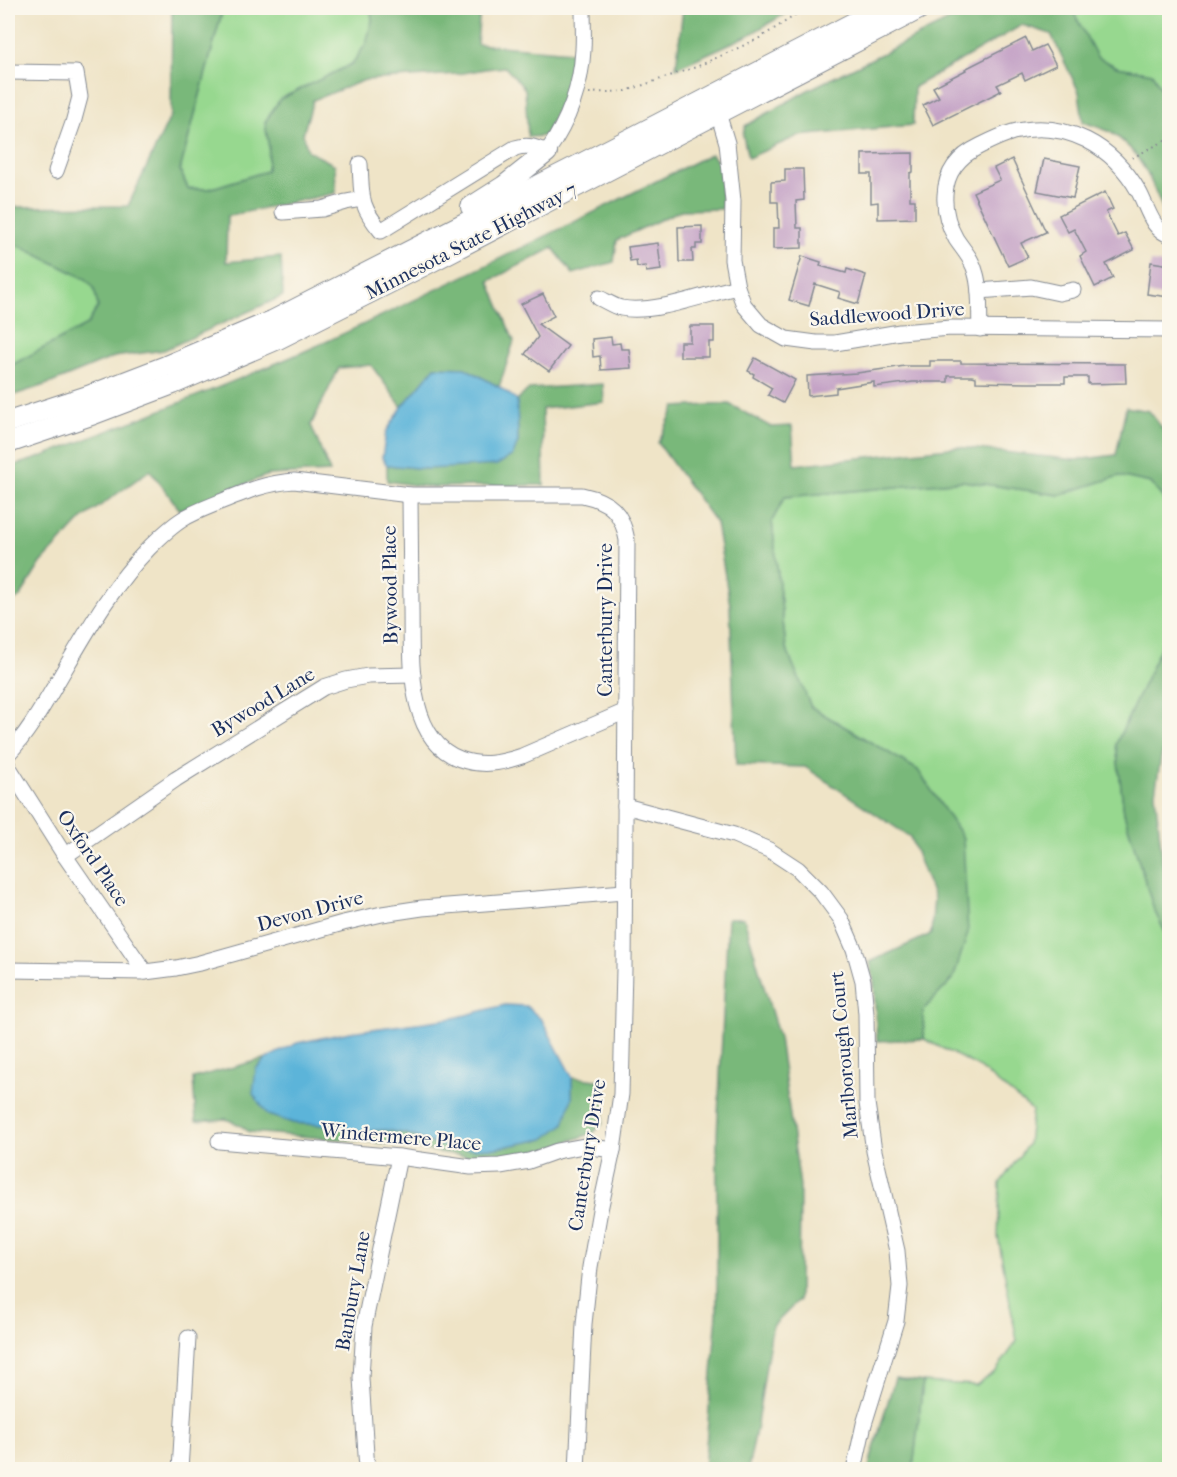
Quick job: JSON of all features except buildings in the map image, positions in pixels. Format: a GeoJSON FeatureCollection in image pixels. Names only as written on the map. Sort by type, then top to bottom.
{"type":"FeatureCollection","features":[{"type":"Feature","properties":{"kind":"main road","name":"Minnesota State Highway 7"},"geometry":{"type":"LineString","coordinates":[[8,423],[166,366],[272,321],[882,8]]}},
{"type":"Feature","properties":{"kind":"main road","name":"Minnesota State Highway 7"},"geometry":{"type":"LineString","coordinates":[[8,444],[173,384],[278,339],[424,266],[921,8]]}},
{"type":"Feature","properties":{"kind":"main road"},"geometry":{"type":"LineString","coordinates":[[415,248],[425,235],[504,186],[547,152]]}},
{"type":"Feature","properties":{"kind":"street"},"geometry":{"type":"LineString","coordinates":[[360,164],[362,199],[365,209],[381,231],[516,148],[532,145],[547,152],[576,94],[584,51],[583,8]]}},
{"type":"Feature","properties":{"kind":"street"},"geometry":{"type":"LineString","coordinates":[[8,72],[76,73],[80,97],[56,171]]}},
{"type":"Feature","properties":{"kind":"street","name":"Saddlewood Drive"},"geometry":{"type":"LineString","coordinates":[[718,113],[727,143],[733,201],[732,260],[736,287],[744,305],[761,325],[786,339],[835,343],[900,332],[951,328],[1170,330]]}},
{"type":"Feature","properties":{"kind":"street"},"geometry":{"type":"LineString","coordinates":[[980,328],[976,273],[970,258],[949,225],[945,210],[947,180],[953,167],[974,149],[1012,132],[1038,129],[1063,131],[1087,139],[1108,152],[1120,164],[1140,193],[1155,225],[1165,234],[1170,235]]}},
{"type":"Feature","properties":{"kind":"street"},"geometry":{"type":"LineString","coordinates":[[283,212],[322,209],[362,199]]}},
{"type":"Feature","properties":{"kind":"street"},"geometry":{"type":"LineString","coordinates":[[599,298],[618,307],[633,309],[670,304],[736,287]]}},
{"type":"Feature","properties":{"kind":"street"},"geometry":{"type":"LineString","coordinates":[[979,291],[1031,287],[1059,293],[1073,290]]}},
{"type":"Feature","properties":{"kind":"street","name":"Canterbury Drive"},"geometry":{"type":"LineString","coordinates":[[8,754],[36,719],[111,594],[133,565],[160,536],[183,519],[257,487],[275,482],[294,481],[410,495],[582,495],[596,498],[618,514],[627,540],[621,1094],[613,1150],[590,1267],[584,1324],[577,1470]]}},
{"type":"Feature","properties":{"kind":"street","name":"Bywood Place"},"geometry":{"type":"LineString","coordinates":[[410,495],[412,675]]}},
{"type":"Feature","properties":{"kind":"street"},"geometry":{"type":"LineString","coordinates":[[412,675],[419,713],[437,746],[471,763],[489,764],[509,760],[626,711]]}},
{"type":"Feature","properties":{"kind":"street","name":"Bywood Lane"},"geometry":{"type":"LineString","coordinates":[[65,856],[177,779],[324,687],[368,676],[412,675]]}},
{"type":"Feature","properties":{"kind":"street","name":"Oxford Place"},"geometry":{"type":"LineString","coordinates":[[8,766],[65,856],[145,972]]}},
{"type":"Feature","properties":{"kind":"street","name":"Marlborough Court"},"geometry":{"type":"LineString","coordinates":[[625,806],[734,835],[769,849],[798,868],[821,892],[841,919],[854,949],[863,981],[866,1014],[867,1103],[874,1151],[897,1251],[900,1286],[896,1321],[864,1424],[854,1470]]}},
{"type":"Feature","properties":{"kind":"street","name":"Devon Drive"},"geometry":{"type":"LineString","coordinates":[[8,970],[145,972],[200,963],[382,914],[422,908],[624,892]]}},
{"type":"Feature","properties":{"kind":"street","name":"Windermere Place"},"geometry":{"type":"LineString","coordinates":[[219,1142],[399,1157],[471,1167],[500,1166],[529,1161],[556,1151],[584,1146],[613,1150]]}},
{"type":"Feature","properties":{"kind":"street","name":"Banbury Lane"},"geometry":{"type":"LineString","coordinates":[[367,1470],[361,1378],[364,1326],[399,1157]]}},
{"type":"Feature","properties":{"kind":"street"},"geometry":{"type":"LineString","coordinates":[[180,1470],[188,1338]]}},
{"type":"Feature","properties":{"kind":"path"},"geometry":{"type":"LineString","coordinates":[[576,94],[627,91],[696,67],[758,39],[807,8]]}},
{"type":"Feature","properties":{"kind":"path"},"geometry":{"type":"LineString","coordinates":[[1120,164],[1170,138]]}},
{"type":"Feature","properties":{"kind":"green space"},"geometry":{"type":"Polygon","coordinates":[[[172,8],[226,8],[222,12],[180,170],[188,189],[209,189],[267,171],[269,148],[265,122],[280,99],[352,64],[366,44],[372,21],[371,8],[480,8],[477,44],[571,52],[570,73],[563,97],[545,136],[528,137],[525,89],[505,67],[458,74],[365,80],[313,100],[303,134],[308,151],[335,165],[336,193],[227,216],[226,262],[281,257],[283,296],[164,350],[114,357],[51,383],[8,397],[8,367],[87,325],[98,307],[94,288],[86,279],[20,246],[8,246],[8,207],[128,206],[171,115],[172,8]]]}},
{"type":"Feature","properties":{"kind":"green space"},"geometry":{"type":"Polygon","coordinates":[[[226,8],[371,8],[372,21],[366,44],[352,64],[280,99],[265,122],[269,148],[267,171],[209,189],[188,188],[180,170],[222,12],[226,8]]]}},
{"type":"Feature","properties":{"kind":"green space"},"geometry":{"type":"Polygon","coordinates":[[[683,8],[795,8],[749,35],[676,68],[683,8]]]}},
{"type":"Feature","properties":{"kind":"green space"},"geometry":{"type":"Polygon","coordinates":[[[975,8],[1075,8],[1073,11],[1097,57],[1117,67],[1152,73],[1169,103],[1169,219],[1166,218],[1145,170],[1130,149],[1110,132],[1083,122],[1079,92],[1051,34],[1022,25],[914,87],[913,125],[798,136],[748,158],[743,135],[745,126],[808,90],[975,8]]]}},
{"type":"Feature","properties":{"kind":"green space"},"geometry":{"type":"Polygon","coordinates":[[[1075,8],[1169,8],[1169,103],[1152,73],[1117,67],[1097,57],[1073,11],[1075,8]]]}},
{"type":"Feature","properties":{"kind":"green space"},"geometry":{"type":"Polygon","coordinates":[[[711,154],[720,163],[722,209],[681,210],[617,240],[614,262],[573,274],[553,248],[489,281],[514,341],[499,387],[465,368],[435,367],[402,407],[371,365],[339,368],[311,425],[330,472],[268,475],[180,510],[150,470],[82,519],[41,563],[20,597],[8,605],[8,467],[140,419],[312,348],[463,277],[711,154]]]}},
{"type":"Feature","properties":{"kind":"green space"},"geometry":{"type":"Polygon","coordinates":[[[8,246],[20,246],[86,279],[94,287],[98,307],[87,325],[8,367],[8,246]]]}},
{"type":"Feature","properties":{"kind":"green space"},"geometry":{"type":"Polygon","coordinates":[[[603,384],[604,402],[542,409],[544,485],[428,487],[387,481],[387,465],[427,469],[518,442],[517,400],[529,389],[603,384]]]}},
{"type":"Feature","properties":{"kind":"green space"},"geometry":{"type":"Polygon","coordinates":[[[729,404],[771,427],[792,426],[795,465],[958,447],[1075,460],[1116,455],[1126,407],[1149,411],[1169,437],[1169,506],[1151,483],[1119,476],[1059,495],[963,481],[785,497],[772,521],[786,648],[811,707],[918,770],[963,838],[968,933],[953,979],[923,1010],[924,1039],[877,1041],[874,982],[870,962],[931,934],[934,898],[910,837],[805,767],[736,765],[730,605],[716,523],[658,443],[675,407],[729,404]]]}},
{"type":"Feature","properties":{"kind":"green space"},"geometry":{"type":"Polygon","coordinates":[[[1119,476],[1151,483],[1169,506],[1169,629],[1116,744],[1124,813],[1154,910],[1169,940],[1169,1469],[913,1469],[923,1382],[976,1385],[996,1371],[1017,1341],[998,1237],[1000,1183],[1028,1144],[1032,1110],[977,1066],[924,1039],[923,1010],[953,979],[918,770],[811,707],[786,648],[772,521],[785,497],[963,481],[1059,495],[1119,476]]]}},
{"type":"Feature","properties":{"kind":"green space"},"geometry":{"type":"Polygon","coordinates":[[[1169,629],[1169,739],[1161,757],[1155,793],[1163,865],[1169,880],[1169,940],[1154,910],[1124,813],[1116,744],[1169,629]]]}},
{"type":"Feature","properties":{"kind":"green space"},"geometry":{"type":"Polygon","coordinates":[[[728,918],[744,918],[779,1038],[800,1186],[799,1300],[772,1327],[748,1469],[704,1470],[717,1313],[717,1136],[728,918]]]}},
{"type":"Feature","properties":{"kind":"green space"},"geometry":{"type":"Polygon","coordinates":[[[267,1058],[256,1069],[293,1123],[362,1131],[385,1130],[407,1134],[438,1145],[497,1148],[544,1139],[572,1098],[572,1077],[605,1081],[603,1123],[593,1133],[549,1148],[505,1157],[472,1157],[372,1142],[249,1132],[226,1119],[196,1121],[193,1078],[267,1058]]]}},
{"type":"Feature","properties":{"kind":"green space"},"geometry":{"type":"Polygon","coordinates":[[[895,1378],[923,1382],[913,1469],[869,1469],[870,1462],[895,1378]]]}},
{"type":"Feature","properties":{"kind":"water"},"geometry":{"type":"Polygon","coordinates":[[[435,367],[465,368],[517,400],[518,442],[513,455],[497,465],[427,469],[387,465],[382,458],[386,432],[402,407],[435,367]]]}},
{"type":"Feature","properties":{"kind":"water"},"geometry":{"type":"Polygon","coordinates":[[[505,1005],[526,1006],[542,1020],[572,1077],[572,1098],[564,1124],[544,1139],[497,1148],[467,1149],[438,1145],[407,1134],[385,1130],[362,1131],[293,1123],[268,1115],[253,1094],[256,1069],[267,1058],[297,1043],[350,1032],[454,1018],[505,1005]]]}}]}
